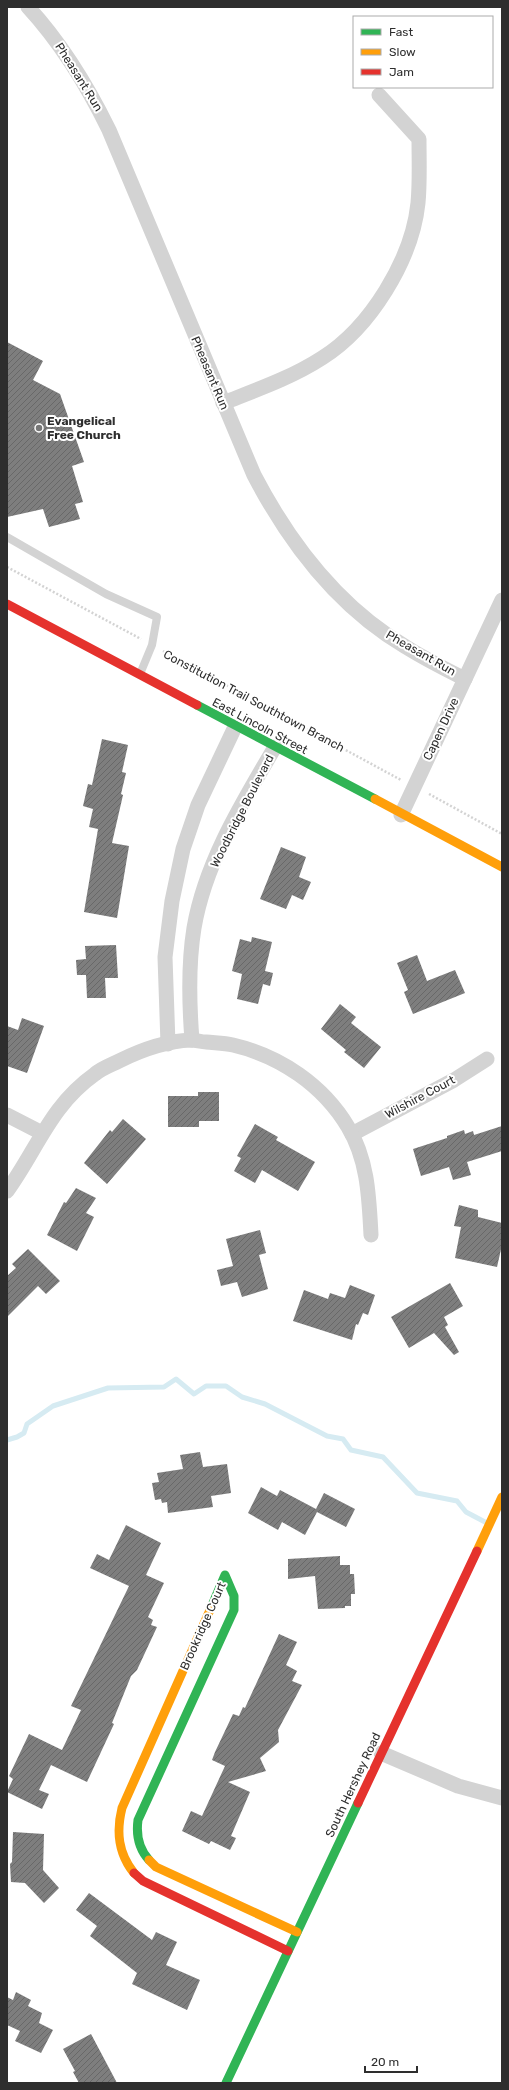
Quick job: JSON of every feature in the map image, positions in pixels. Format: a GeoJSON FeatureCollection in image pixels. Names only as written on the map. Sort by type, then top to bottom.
{"type":"FeatureCollection","features":[{"type":"Feature","properties":{"kind":"main road","name":"East Lincoln Street"},"geometry":{"type":"LineString","coordinates":[[7,604],[401,815],[502,867]]}},
{"type":"Feature","properties":{"kind":"main road","name":"South Hershey Road"},"geometry":{"type":"LineString","coordinates":[[226,2083],[501,1499]]}},
{"type":"Feature","properties":{"kind":"main road","name":"Brookridge Court"},"geometry":{"type":"LineString","coordinates":[[288,1951],[158,1890],[136,1875],[124,1860],[118,1842],[118,1822],[132,1786],[226,1575],[234,1596],[234,1610],[138,1820],[136,1831],[138,1842],[148,1860],[166,1872],[297,1932]]}},
{"type":"Feature","properties":{"kind":"street","name":"Pheasant Run"},"geometry":{"type":"LineString","coordinates":[[28,7],[55,39],[93,97],[109,130],[254,475],[272,510],[293,543],[320,576],[351,607],[405,647],[465,679]]}},
{"type":"Feature","properties":{"kind":"street"},"geometry":{"type":"LineString","coordinates":[[223,403],[296,373],[337,347],[350,336],[372,310],[394,277],[407,245],[418,204],[419,139],[379,95]]}},
{"type":"Feature","properties":{"kind":"street","name":"Capen Drive"},"geometry":{"type":"LineString","coordinates":[[401,815],[502,600]]}},
{"type":"Feature","properties":{"kind":"street"},"geometry":{"type":"LineString","coordinates":[[168,1044],[165,957],[172,901],[183,849],[198,805],[235,726]]}},
{"type":"Feature","properties":{"kind":"street","name":"Woodbridge Boulevard"},"geometry":{"type":"LineString","coordinates":[[192,1040],[190,959],[194,926],[200,902],[214,862],[227,834],[275,747]]}},
{"type":"Feature","properties":{"kind":"street"},"geometry":{"type":"LineString","coordinates":[[7,1191],[59,1106],[73,1091],[96,1072],[128,1056],[168,1044],[192,1040],[232,1045],[271,1058],[288,1066],[324,1096],[342,1118],[352,1134],[368,1181],[371,1235]]}},
{"type":"Feature","properties":{"kind":"street","name":"Wilshire Court"},"geometry":{"type":"LineString","coordinates":[[352,1134],[454,1080],[487,1059]]}},
{"type":"Feature","properties":{"kind":"street"},"geometry":{"type":"LineString","coordinates":[[7,1114],[42,1133]]}},
{"type":"Feature","properties":{"kind":"street","name":"Brookridge Court"},"geometry":{"type":"LineString","coordinates":[[179,1680],[198,1688]]}},
{"type":"Feature","properties":{"kind":"street"},"geometry":{"type":"LineString","coordinates":[[381,1753],[458,1786],[502,1798]]}},
{"type":"Feature","properties":{"kind":"street"},"geometry":{"type":"LineString","coordinates":[[132,1786],[150,1794]]}},
{"type":"Feature","properties":{"kind":"street"},"geometry":{"type":"LineString","coordinates":[[158,1890],[166,1872]]}},
{"type":"Feature","properties":{"kind":"lane"},"geometry":{"type":"LineString","coordinates":[[7,537],[106,594],[157,616],[152,645],[140,675]]}},
{"type":"Feature","properties":{"kind":"path","name":"Constitution Trail Southtown Branch"},"geometry":{"type":"LineString","coordinates":[[7,567],[502,834]]}},
{"type":"Feature","properties":{"kind":"building","name":"Evangelical Free Church"},"geometry":{"type":"Polygon","coordinates":[[[7,342],[43,361],[33,380],[60,394],[84,462],[72,466],[83,502],[75,504],[80,519],[49,527],[43,509],[7,517],[7,342]]]}},
{"type":"Feature","properties":{"kind":"building"},"geometry":{"type":"Polygon","coordinates":[[[102,739],[128,745],[122,772],[126,773],[121,794],[123,795],[112,843],[129,846],[117,918],[84,912],[98,829],[89,827],[93,809],[83,806],[88,784],[92,785],[102,739]]]}},
{"type":"Feature","properties":{"kind":"building"},"geometry":{"type":"Polygon","coordinates":[[[281,847],[306,857],[299,877],[311,882],[303,900],[292,895],[286,909],[260,899],[281,847]]]}},
{"type":"Feature","properties":{"kind":"building"},"geometry":{"type":"Polygon","coordinates":[[[252,937],[272,942],[265,971],[273,973],[270,986],[263,984],[258,1004],[237,999],[242,974],[232,971],[240,939],[251,942],[252,937]]]}},
{"type":"Feature","properties":{"kind":"building"},"geometry":{"type":"Polygon","coordinates":[[[116,945],[118,978],[105,978],[106,998],[87,998],[86,975],[77,975],[76,960],[86,959],[85,946],[116,945]]]}},
{"type":"Feature","properties":{"kind":"building"},"geometry":{"type":"Polygon","coordinates":[[[417,955],[427,981],[455,970],[465,993],[413,1014],[404,992],[408,990],[397,963],[417,955]]]}},
{"type":"Feature","properties":{"kind":"building"},"geometry":{"type":"Polygon","coordinates":[[[340,1004],[356,1017],[351,1023],[381,1047],[364,1068],[344,1052],[346,1050],[321,1029],[340,1004]]]}},
{"type":"Feature","properties":{"kind":"building"},"geometry":{"type":"Polygon","coordinates":[[[22,1018],[44,1026],[27,1073],[7,1066],[7,1026],[18,1030],[22,1018]]]}},
{"type":"Feature","properties":{"kind":"building"},"geometry":{"type":"Polygon","coordinates":[[[198,1092],[219,1092],[219,1121],[199,1121],[199,1127],[168,1127],[168,1096],[198,1096],[198,1092]]]}},
{"type":"Feature","properties":{"kind":"building"},"geometry":{"type":"Polygon","coordinates":[[[123,1119],[146,1139],[107,1184],[84,1163],[110,1130],[112,1132],[123,1119]]]}},
{"type":"Feature","properties":{"kind":"building"},"geometry":{"type":"Polygon","coordinates":[[[255,1124],[278,1137],[276,1140],[315,1162],[298,1191],[262,1170],[255,1183],[234,1171],[241,1158],[237,1156],[255,1124]]]}},
{"type":"Feature","properties":{"kind":"building"},"geometry":{"type":"Polygon","coordinates":[[[502,1126],[502,1151],[467,1162],[471,1175],[453,1180],[449,1167],[421,1176],[413,1149],[447,1138],[447,1136],[464,1130],[465,1134],[473,1131],[474,1135],[502,1126]]]}},
{"type":"Feature","properties":{"kind":"building"},"geometry":{"type":"Polygon","coordinates":[[[76,1188],[96,1198],[86,1213],[94,1217],[77,1251],[47,1235],[64,1202],[66,1203],[76,1188]]]}},
{"type":"Feature","properties":{"kind":"building"},"geometry":{"type":"Polygon","coordinates":[[[459,1205],[478,1210],[478,1217],[502,1223],[502,1245],[497,1267],[455,1258],[461,1227],[454,1226],[459,1205]]]}},
{"type":"Feature","properties":{"kind":"building"},"geometry":{"type":"Polygon","coordinates":[[[260,1230],[266,1253],[259,1255],[268,1289],[242,1297],[237,1282],[221,1286],[217,1270],[233,1266],[226,1239],[260,1230]]]}},
{"type":"Feature","properties":{"kind":"building"},"geometry":{"type":"Polygon","coordinates":[[[28,1249],[60,1281],[46,1294],[38,1286],[7,1317],[7,1276],[16,1268],[12,1264],[28,1249]]]}},
{"type":"Feature","properties":{"kind":"building"},"geometry":{"type":"Polygon","coordinates":[[[450,1283],[463,1306],[444,1317],[448,1325],[445,1327],[459,1352],[454,1355],[434,1333],[409,1348],[391,1317],[450,1283]]]}},
{"type":"Feature","properties":{"kind":"building"},"geometry":{"type":"Polygon","coordinates":[[[350,1285],[375,1295],[368,1315],[363,1313],[358,1325],[356,1324],[352,1340],[293,1321],[304,1290],[328,1299],[330,1293],[345,1298],[350,1285]]]}},
{"type":"Feature","properties":{"kind":"building"},"geometry":{"type":"Polygon","coordinates":[[[200,1452],[203,1467],[227,1464],[231,1493],[211,1496],[213,1507],[168,1513],[167,1502],[162,1503],[161,1499],[155,1500],[152,1483],[159,1482],[157,1473],[183,1469],[180,1455],[200,1452]]]}},
{"type":"Feature","properties":{"kind":"building"},"geometry":{"type":"Polygon","coordinates":[[[261,1487],[277,1496],[280,1490],[316,1509],[324,1493],[355,1509],[346,1527],[317,1512],[305,1535],[282,1522],[278,1530],[248,1513],[261,1487]]]}},
{"type":"Feature","properties":{"kind":"building"},"geometry":{"type":"Polygon","coordinates":[[[126,1525],[161,1543],[146,1575],[164,1583],[148,1617],[153,1620],[151,1625],[157,1627],[137,1670],[131,1676],[112,1723],[114,1724],[87,1782],[51,1765],[39,1790],[49,1794],[42,1809],[7,1792],[13,1779],[9,1776],[29,1734],[62,1750],[81,1710],[71,1706],[129,1586],[90,1568],[97,1554],[109,1560],[126,1525]]]}},
{"type":"Feature","properties":{"kind":"building"},"geometry":{"type":"Polygon","coordinates":[[[340,1556],[340,1565],[350,1565],[350,1574],[354,1574],[355,1594],[351,1594],[351,1606],[345,1606],[345,1608],[318,1609],[315,1576],[288,1579],[288,1559],[340,1556]]]}},
{"type":"Feature","properties":{"kind":"building"},"geometry":{"type":"Polygon","coordinates":[[[279,1634],[297,1642],[286,1665],[297,1671],[292,1681],[302,1685],[278,1730],[279,1742],[260,1758],[266,1771],[228,1782],[250,1792],[231,1836],[236,1838],[230,1850],[211,1841],[209,1844],[182,1831],[191,1811],[202,1816],[225,1766],[212,1760],[215,1752],[233,1714],[239,1716],[243,1707],[245,1708],[279,1634]]]}},
{"type":"Feature","properties":{"kind":"building"},"geometry":{"type":"Polygon","coordinates":[[[13,1832],[44,1834],[43,1870],[59,1888],[44,1903],[25,1883],[11,1882],[10,1864],[12,1862],[13,1832]]]}},
{"type":"Feature","properties":{"kind":"building"},"geometry":{"type":"Polygon","coordinates":[[[89,1893],[152,1940],[156,1932],[177,1942],[166,1965],[200,1980],[187,2010],[132,1984],[137,1973],[90,1936],[97,1926],[76,1910],[89,1893]]]}},
{"type":"Feature","properties":{"kind":"building"},"geometry":{"type":"Polygon","coordinates":[[[16,1992],[31,2000],[28,2006],[42,2013],[39,2023],[53,2030],[41,2053],[15,2041],[20,2031],[7,2025],[7,1997],[13,2000],[16,1992]]]}},
{"type":"Feature","properties":{"kind":"building"},"geometry":{"type":"Polygon","coordinates":[[[91,2034],[117,2083],[79,2083],[73,2072],[75,2071],[63,2049],[91,2034]]]}},
{"type":"Feature","properties":{"kind":"waterway"},"geometry":{"type":"LineString","coordinates":[[7,1440],[24,1433],[27,1424],[53,1406],[108,1388],[164,1387],[176,1379],[194,1394],[206,1386],[226,1386],[242,1397],[265,1404],[327,1436],[343,1439],[351,1450],[383,1457],[417,1493],[457,1501],[466,1512],[485,1522]]}},
{"type":"Feature","properties":{"kind":"traffic: fast"},"geometry":{"type":"LineString","coordinates":[[197,705],[375,799]]}},
{"type":"Feature","properties":{"kind":"traffic: fast"},"geometry":{"type":"LineString","coordinates":[[149,1860],[140,1846],[137,1831],[138,1820],[234,1610],[234,1596],[225,1575],[210,1610]]}},
{"type":"Feature","properties":{"kind":"traffic: fast"},"geometry":{"type":"LineString","coordinates":[[226,2083],[358,1803]]}},
{"type":"Feature","properties":{"kind":"traffic: slow"},"geometry":{"type":"LineString","coordinates":[[375,799],[502,867]]}},
{"type":"Feature","properties":{"kind":"traffic: slow"},"geometry":{"type":"LineString","coordinates":[[477,1551],[502,1497]]}},
{"type":"Feature","properties":{"kind":"traffic: slow"},"geometry":{"type":"LineString","coordinates":[[134,1873],[125,1858],[120,1842],[119,1825],[122,1808],[210,1610]]}},
{"type":"Feature","properties":{"kind":"traffic: slow"},"geometry":{"type":"LineString","coordinates":[[149,1860],[156,1867],[297,1932]]}},
{"type":"Feature","properties":{"kind":"traffic: jam"},"geometry":{"type":"LineString","coordinates":[[7,604],[197,705]]}},
{"type":"Feature","properties":{"kind":"traffic: jam"},"geometry":{"type":"LineString","coordinates":[[358,1803],[477,1551]]}},
{"type":"Feature","properties":{"kind":"traffic: jam"},"geometry":{"type":"LineString","coordinates":[[134,1873],[143,1881],[288,1951]]}},
{"type":"Feature","properties":{"kind":"place","name":"Evangelical Free Church"},"geometry":{"type":"Point","coordinates":[39,428]}}]}
